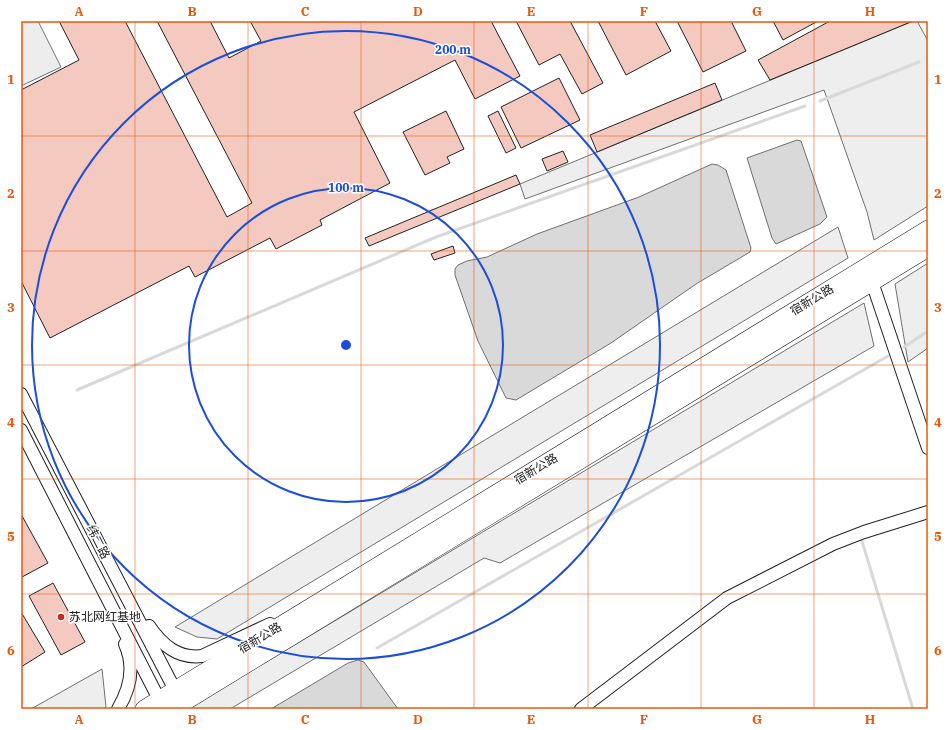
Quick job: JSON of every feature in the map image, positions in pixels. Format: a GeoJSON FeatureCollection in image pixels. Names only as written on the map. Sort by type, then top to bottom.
{"type":"FeatureCollection","features":[{"type":"Feature","properties":{"kind":"highway","name":"宿新公路"},"geometry":{"type":"LineString","coordinates":[[165,706],[175,690],[928,229]]}},
{"type":"Feature","properties":{"kind":"highway","name":"宿新公路"},"geometry":{"type":"LineString","coordinates":[[144,709],[165,706],[928,248]]}},
{"type":"Feature","properties":{"kind":"street"},"geometry":{"type":"LineString","coordinates":[[872,282],[928,448]]}},
{"type":"Feature","properties":{"kind":"street","name":"纬二路"},"geometry":{"type":"LineString","coordinates":[[21,394],[175,690]]}},
{"type":"Feature","properties":{"kind":"street","name":"纬二路"},"geometry":{"type":"LineString","coordinates":[[21,430],[97,579],[165,706]]}},
{"type":"Feature","properties":{"kind":"street"},"geometry":{"type":"LineString","coordinates":[[581,709],[727,598],[833,544],[864,532],[928,512]]}},
{"type":"Feature","properties":{"kind":"street"},"geometry":{"type":"LineString","coordinates":[[97,579],[127,649],[130,666],[127,692],[118,709]]}},
{"type":"Feature","properties":{"kind":"street"},"geometry":{"type":"LineString","coordinates":[[123,590],[158,639],[168,648],[180,654],[192,657],[202,656],[222,647],[354,580]]}},
{"type":"Feature","properties":{"kind":"shaded area"},"geometry":{"type":"Polygon","coordinates":[[[38,21],[61,67],[21,86],[21,22],[38,21]]]}},
{"type":"Feature","properties":{"kind":"shaded area"},"geometry":{"type":"Polygon","coordinates":[[[913,21],[917,21],[928,41],[928,206],[874,240],[867,212],[824,90],[525,199],[520,184],[913,21]]]}},
{"type":"Feature","properties":{"kind":"shaded area"},"geometry":{"type":"Polygon","coordinates":[[[797,140],[801,141],[827,217],[820,224],[776,244],[772,238],[747,158],[797,140]]]}},
{"type":"Feature","properties":{"kind":"shaded area"},"geometry":{"type":"Polygon","coordinates":[[[712,164],[718,165],[726,170],[751,248],[750,252],[696,284],[611,343],[516,400],[506,398],[478,341],[455,275],[455,269],[458,265],[467,261],[487,257],[537,234],[639,197],[712,164]]]}},
{"type":"Feature","properties":{"kind":"shaded area"},"geometry":{"type":"Polygon","coordinates":[[[838,227],[848,258],[217,639],[197,637],[175,627],[838,227]]]}},
{"type":"Feature","properties":{"kind":"shaded area"},"geometry":{"type":"Polygon","coordinates":[[[928,263],[928,348],[908,362],[895,284],[928,263]]]}},
{"type":"Feature","properties":{"kind":"shaded area"},"geometry":{"type":"Polygon","coordinates":[[[864,303],[874,346],[500,563],[484,558],[230,709],[188,709],[864,303]]]}},
{"type":"Feature","properties":{"kind":"shaded area"},"geometry":{"type":"Polygon","coordinates":[[[358,660],[364,662],[398,709],[271,709],[348,663],[358,660]]]}},
{"type":"Feature","properties":{"kind":"shaded area"},"geometry":{"type":"Polygon","coordinates":[[[102,669],[106,707],[103,709],[31,709],[102,669]]]}},
{"type":"Feature","properties":{"kind":"building"},"geometry":{"type":"Polygon","coordinates":[[[59,21],[125,21],[227,217],[252,203],[157,21],[210,21],[229,58],[261,41],[250,21],[491,21],[520,76],[475,99],[455,60],[354,112],[390,183],[320,220],[322,225],[276,249],[270,238],[195,277],[189,266],[50,338],[21,281],[21,90],[79,60],[59,21]]]}},
{"type":"Feature","properties":{"kind":"building"},"geometry":{"type":"Polygon","coordinates":[[[516,21],[570,21],[603,83],[582,94],[560,54],[539,65],[516,21]]]}},
{"type":"Feature","properties":{"kind":"building"},"geometry":{"type":"Polygon","coordinates":[[[598,21],[655,21],[671,51],[626,75],[598,21]]]}},
{"type":"Feature","properties":{"kind":"building"},"geometry":{"type":"Polygon","coordinates":[[[677,21],[731,21],[746,51],[703,72],[677,21]]]}},
{"type":"Feature","properties":{"kind":"building"},"geometry":{"type":"Polygon","coordinates":[[[773,21],[818,21],[783,40],[773,21]]]}},
{"type":"Feature","properties":{"kind":"building"},"geometry":{"type":"Polygon","coordinates":[[[830,21],[913,21],[770,80],[758,60],[830,21]]]}},
{"type":"Feature","properties":{"kind":"building"},"geometry":{"type":"Polygon","coordinates":[[[559,78],[580,120],[521,148],[501,107],[559,78]]]}},
{"type":"Feature","properties":{"kind":"building"},"geometry":{"type":"Polygon","coordinates":[[[715,83],[722,100],[597,152],[590,135],[715,83]]]}},
{"type":"Feature","properties":{"kind":"building"},"geometry":{"type":"Polygon","coordinates":[[[446,111],[464,149],[447,157],[450,163],[425,175],[403,132],[446,111]]]}},
{"type":"Feature","properties":{"kind":"building"},"geometry":{"type":"Polygon","coordinates":[[[498,111],[516,148],[506,153],[488,116],[498,111]]]}},
{"type":"Feature","properties":{"kind":"building"},"geometry":{"type":"Polygon","coordinates":[[[563,151],[568,162],[547,171],[542,159],[563,151]]]}},
{"type":"Feature","properties":{"kind":"building"},"geometry":{"type":"Polygon","coordinates":[[[516,175],[520,184],[369,246],[365,238],[516,175]]]}},
{"type":"Feature","properties":{"kind":"building"},"geometry":{"type":"Polygon","coordinates":[[[453,246],[455,253],[434,260],[431,254],[453,246]]]}},
{"type":"Feature","properties":{"kind":"building"},"geometry":{"type":"Polygon","coordinates":[[[21,514],[48,563],[22,577],[21,575],[21,514]]]}},
{"type":"Feature","properties":{"kind":"building"},"geometry":{"type":"Polygon","coordinates":[[[53,583],[85,642],[61,655],[29,596],[53,583]]]}},
{"type":"Feature","properties":{"kind":"building"},"geometry":{"type":"Polygon","coordinates":[[[21,612],[45,652],[21,667],[21,612]]]}},
{"type":"Feature","properties":{"kind":"waterway"},"geometry":{"type":"LineString","coordinates":[[820,101],[919,62]]}},
{"type":"Feature","properties":{"kind":"waterway"},"geometry":{"type":"LineString","coordinates":[[77,390],[436,237],[805,106]]}},
{"type":"Feature","properties":{"kind":"waterway"},"geometry":{"type":"LineString","coordinates":[[904,347],[928,331]]}},
{"type":"Feature","properties":{"kind":"waterway"},"geometry":{"type":"LineString","coordinates":[[377,648],[888,356]]}},
{"type":"Feature","properties":{"kind":"waterway"},"geometry":{"type":"LineString","coordinates":[[861,538],[913,709]]}},
{"type":"Feature","properties":{"kind":"place","name":"苏北网红基地"},"geometry":{"type":"Point","coordinates":[61,617]}}]}
